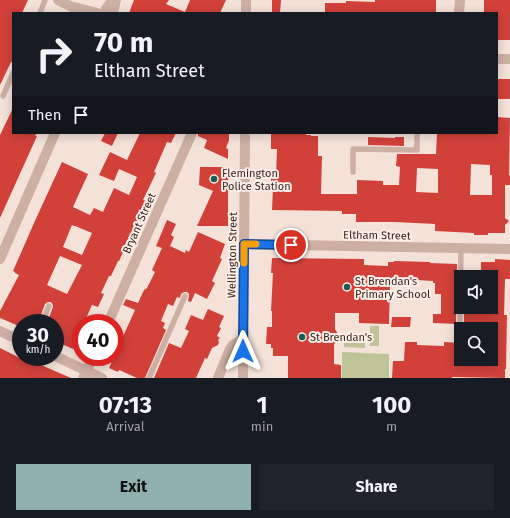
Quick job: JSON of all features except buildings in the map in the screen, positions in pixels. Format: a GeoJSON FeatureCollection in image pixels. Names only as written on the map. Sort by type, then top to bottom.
{"type":"FeatureCollection","features":[{"type":"Feature","properties":{"kind":"street"},"geometry":{"type":"LineString","coordinates":[[58,0],[80,12]]}},
{"type":"Feature","properties":{"kind":"street"},"geometry":{"type":"LineString","coordinates":[[106,12],[112,0]]}},
{"type":"Feature","properties":{"kind":"street"},"geometry":{"type":"LineString","coordinates":[[106,12],[116,0]]}},
{"type":"Feature","properties":{"kind":"street"},"geometry":{"type":"LineString","coordinates":[[246,0],[246,12]]}},
{"type":"Feature","properties":{"kind":"street"},"geometry":{"type":"LineString","coordinates":[[459,12],[460,0]]}},
{"type":"Feature","properties":{"kind":"street"},"geometry":{"type":"LineString","coordinates":[[72,7],[100,12]]}},
{"type":"Feature","properties":{"kind":"street"},"geometry":{"type":"LineString","coordinates":[[498,58],[510,59]]}},
{"type":"Feature","properties":{"kind":"street"},"geometry":{"type":"LineString","coordinates":[[0,259],[55,134]]}},
{"type":"Feature","properties":{"kind":"street","name":"Bryant Street"},"geometry":{"type":"LineString","coordinates":[[112,314],[192,134]]}},
{"type":"Feature","properties":{"kind":"street","name":"Wellington Street"},"geometry":{"type":"LineString","coordinates":[[243,378],[245,134]]}},
{"type":"Feature","properties":{"kind":"street","name":"Eltham Street"},"geometry":{"type":"LineString","coordinates":[[244,244],[510,249]]}},
{"type":"Feature","properties":{"kind":"street"},"geometry":{"type":"LineString","coordinates":[[0,331],[12,337]]}},
{"type":"Feature","properties":{"kind":"street"},"geometry":{"type":"LineString","coordinates":[[218,378],[230,349],[233,345],[243,339]]}},
{"type":"Feature","properties":{"kind":"street"},"geometry":{"type":"LineString","coordinates":[[64,361],[85,374],[102,378]]}},
{"type":"Feature","properties":{"kind":"lane"},"geometry":{"type":"LineString","coordinates":[[40,12],[45,0]]}},
{"type":"Feature","properties":{"kind":"lane"},"geometry":{"type":"LineString","coordinates":[[3,96],[12,76]]}},
{"type":"Feature","properties":{"kind":"lane"},"geometry":{"type":"LineString","coordinates":[[353,172],[353,149],[417,150],[417,134]]}},
{"type":"Feature","properties":{"kind":"lane"},"geometry":{"type":"LineString","coordinates":[[460,321],[461,248]]}},
{"type":"Feature","properties":{"kind":"lane"},"geometry":{"type":"LineString","coordinates":[[149,378],[185,296]]}},
{"type":"Feature","properties":{"kind":"lane"},"geometry":{"type":"LineString","coordinates":[[46,314],[49,306]]}},
{"type":"Feature","properties":{"kind":"green space"},"geometry":{"type":"Polygon","coordinates":[[[370,326],[379,326],[379,346],[370,346],[370,326]]]}},
{"type":"Feature","properties":{"kind":"green space"},"geometry":{"type":"Polygon","coordinates":[[[344,337],[365,338],[365,348],[344,347],[344,337]]]}},
{"type":"Feature","properties":{"kind":"green space"},"geometry":{"type":"Polygon","coordinates":[[[342,352],[389,354],[389,378],[342,378],[342,352]]]}},
{"type":"Feature","properties":{"kind":"slow traffic"},"geometry":{"type":"LineString","coordinates":[[244,263],[244,244],[256,244]]}},
{"type":"Feature","properties":{"kind":"place","name":"Flemington Police Station"},"geometry":{"type":"Point","coordinates":[214,179]}},
{"type":"Feature","properties":{"kind":"place","name":"St Brendan's Primary School"},"geometry":{"type":"Point","coordinates":[347,287]}},
{"type":"Feature","properties":{"kind":"place","name":"St Brendan's"},"geometry":{"type":"Point","coordinates":[302,337]}},
{"type":"Feature","properties":{"kind":"route"},"geometry":{"type":"LineString","coordinates":[[243,351],[244,244],[291,245]]}}]}
